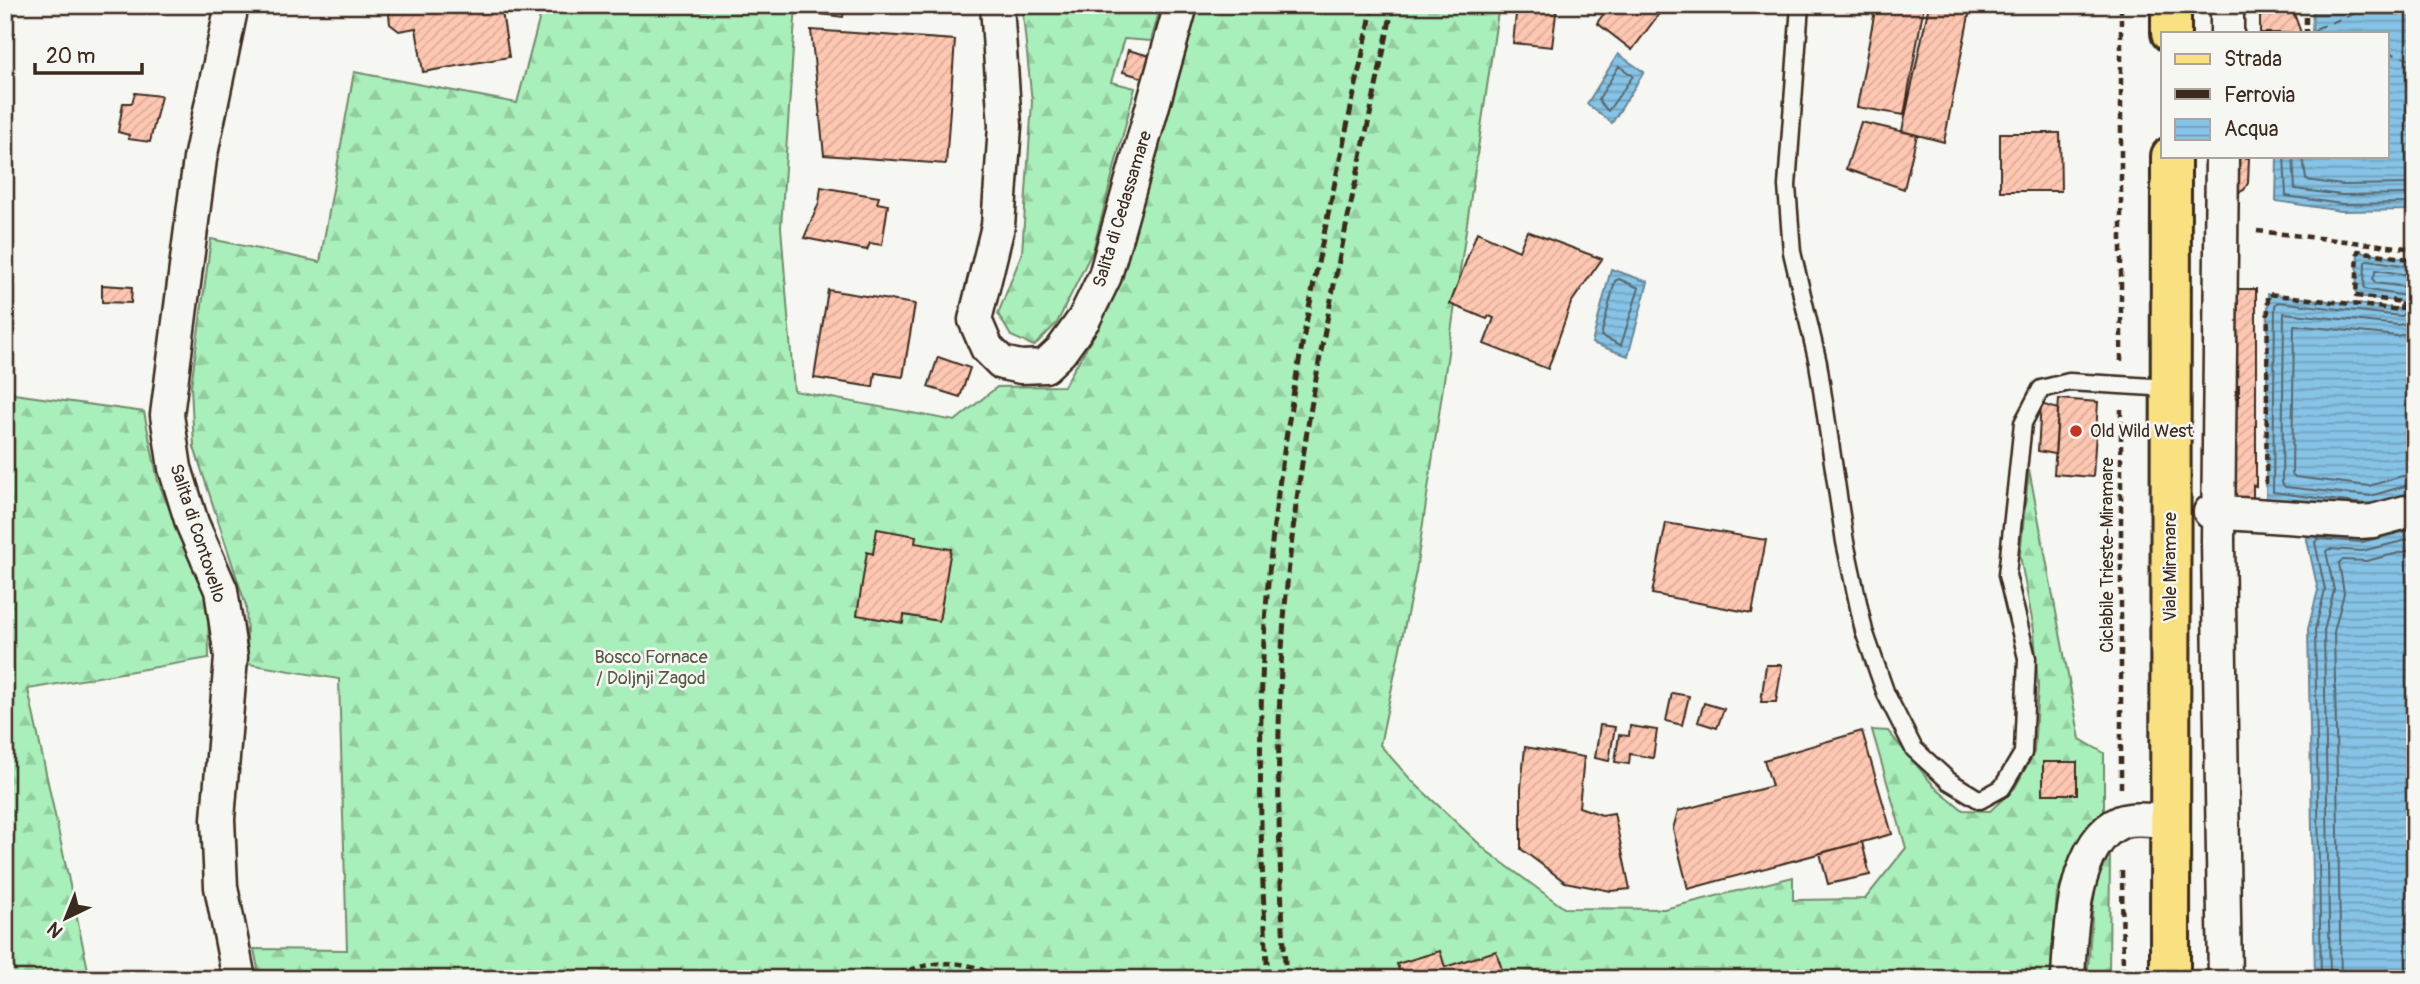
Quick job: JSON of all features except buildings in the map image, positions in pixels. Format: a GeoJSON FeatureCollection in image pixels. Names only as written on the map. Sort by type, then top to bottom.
{"type":"FeatureCollection","features":[{"type":"Feature","properties":{"kind":"main road"},"geometry":{"type":"LineString","coordinates":[[2171,5],[2171,32]]}},
{"type":"Feature","properties":{"kind":"main road","name":"Viale Miramare"},"geometry":{"type":"LineString","coordinates":[[2170,979],[2171,158]]}},
{"type":"Feature","properties":{"kind":"street","name":"Salita di Contovello"},"geometry":{"type":"LineString","coordinates":[[232,5],[200,159],[167,415],[175,468],[192,523],[221,590],[230,657],[218,819],[221,887],[239,979]]}},
{"type":"Feature","properties":{"kind":"street","name":"Salita di Cedassamare"},"geometry":{"type":"LineString","coordinates":[[997,5],[1004,126],[998,226],[975,320],[987,348],[1002,363],[1021,367],[1045,366],[1061,351],[1084,319],[1105,276],[1181,5]]}},
{"type":"Feature","properties":{"kind":"street"},"geometry":{"type":"LineString","coordinates":[[2227,5],[2227,32]]}},
{"type":"Feature","properties":{"kind":"street"},"geometry":{"type":"LineString","coordinates":[[2222,158],[2215,512],[2225,979]]}},
{"type":"Feature","properties":{"kind":"street"},"geometry":{"type":"LineString","coordinates":[[2215,512],[2359,522],[2374,522],[2406,512]]}},
{"type":"Feature","properties":{"kind":"street"},"geometry":{"type":"LineString","coordinates":[[2068,979],[2070,939],[2080,874],[2097,842],[2122,822],[2170,821]]}},
{"type":"Feature","properties":{"kind":"lane"},"geometry":{"type":"LineString","coordinates":[[1800,5],[1787,186],[1792,252],[1818,363],[1844,542],[1864,631],[1886,694],[1914,749],[1949,781],[1980,800],[2002,788],[2023,753],[2027,658],[2007,575],[2023,423],[2041,389],[2069,382],[2170,388]]}},
{"type":"Feature","properties":{"kind":"path","name":"Ciclabile Trieste-Miramare"},"geometry":{"type":"LineString","coordinates":[[2121,5],[2123,979]]}},
{"type":"Feature","properties":{"kind":"path"},"geometry":{"type":"LineString","coordinates":[[2306,5],[2306,32]]}},
{"type":"Feature","properties":{"kind":"path"},"geometry":{"type":"LineString","coordinates":[[2257,230],[2415,248]]}},
{"type":"Feature","properties":{"kind":"path"},"geometry":{"type":"LineString","coordinates":[[2266,487],[2268,294],[2401,310],[2402,302],[2356,296],[2358,251],[2415,260]]}},
{"type":"Feature","properties":{"kind":"path"},"geometry":{"type":"LineString","coordinates":[[887,979],[914,968],[955,962],[978,965],[1000,979]]}},
{"type":"Feature","properties":{"kind":"green space","name":"Bosco Fornace / Doljnji Zagod"},"geometry":{"type":"Polygon","coordinates":[[[543,5],[796,5],[781,227],[794,391],[955,421],[997,387],[1064,386],[1096,332],[1142,207],[1199,5],[1499,5],[1416,571],[1380,745],[1412,781],[1488,852],[1564,908],[1664,909],[1793,877],[1793,900],[1865,899],[1906,848],[1872,730],[1888,731],[1934,786],[1963,810],[1990,811],[2015,788],[2034,752],[2038,686],[2034,630],[2020,556],[2029,469],[2080,739],[2104,753],[2104,813],[2077,841],[2057,893],[2050,979],[260,979],[254,949],[347,950],[339,679],[248,664],[246,606],[194,447],[191,386],[211,239],[320,262],[354,72],[517,103],[543,5]]]}},
{"type":"Feature","properties":{"kind":"green space"},"geometry":{"type":"Polygon","coordinates":[[[1022,5],[1161,5],[1151,41],[1124,39],[1111,82],[1135,88],[1093,250],[1057,323],[1034,346],[1011,336],[998,314],[1022,253],[1032,102],[1022,5]]]}},
{"type":"Feature","properties":{"kind":"green space"},"geometry":{"type":"Polygon","coordinates":[[[5,378],[14,394],[144,412],[158,481],[208,603],[209,658],[28,689],[90,979],[5,979],[5,378]]]}},
{"type":"Feature","properties":{"kind":"green space"},"geometry":{"type":"Polygon","coordinates":[[[2110,848],[2109,979],[2087,979],[2095,881],[2110,848]]]}},
{"type":"Feature","properties":{"kind":"water"},"geometry":{"type":"Polygon","coordinates":[[[2313,5],[2415,5],[2415,210],[2341,211],[2276,201],[2277,158],[2388,158],[2388,32],[2312,32],[2313,5]]]}},
{"type":"Feature","properties":{"kind":"water"},"geometry":{"type":"Polygon","coordinates":[[[1618,54],[1644,72],[1612,123],[1587,104],[1618,54]]]}},
{"type":"Feature","properties":{"kind":"water"},"geometry":{"type":"Polygon","coordinates":[[[2358,251],[2415,260],[2415,507],[2372,512],[2266,500],[2268,294],[2400,309],[2402,302],[2356,296],[2358,251]]]}},
{"type":"Feature","properties":{"kind":"water"},"geometry":{"type":"Polygon","coordinates":[[[1611,269],[1648,282],[1628,356],[1592,343],[1611,269]]]}},
{"type":"Feature","properties":{"kind":"water"},"geometry":{"type":"Polygon","coordinates":[[[2415,518],[2415,979],[2315,979],[2308,629],[2318,590],[2305,531],[2415,518]]]}},
{"type":"Feature","properties":{"kind":"ferry route"},"geometry":{"type":"LineString","coordinates":[[2319,32],[2312,30],[2377,5]]}},
{"type":"Feature","properties":{"kind":"ferry route"},"geometry":{"type":"LineString","coordinates":[[2388,52],[2415,61]]}},
{"type":"Feature","properties":{"kind":"railway"},"geometry":{"type":"LineString","coordinates":[[1268,979],[1260,752],[1264,638],[1274,525],[1305,329],[1373,5]]}},
{"type":"Feature","properties":{"kind":"railway"},"geometry":{"type":"LineString","coordinates":[[1286,979],[1281,873],[1279,714],[1290,556],[1309,417],[1393,5]]}},
{"type":"Feature","properties":{"kind":"place","name":"Old Wild West"},"geometry":{"type":"Point","coordinates":[2076,431]}}]}
